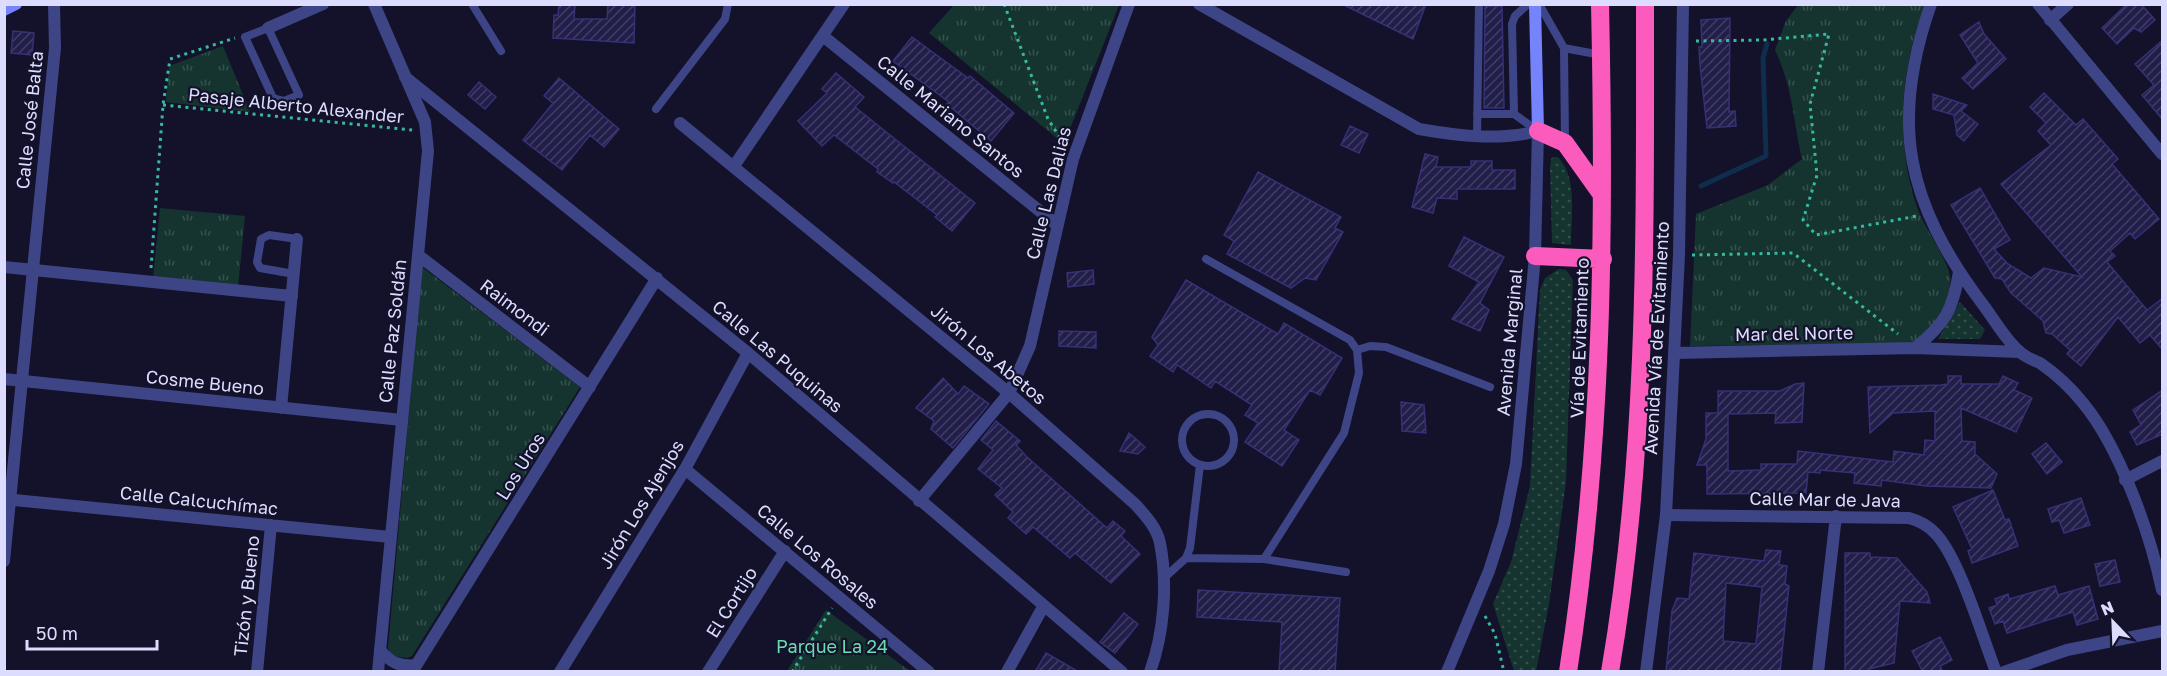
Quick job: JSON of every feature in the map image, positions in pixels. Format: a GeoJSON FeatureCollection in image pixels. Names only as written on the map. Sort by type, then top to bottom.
{"type":"FeatureCollection","features":[{"type":"Feature","properties":{"kind":"highway","name":"Vía de Evitamiento"},"geometry":{"type":"LineString","coordinates":[[1568,672],[1594,462],[1603,258],[1600,4]]}},
{"type":"Feature","properties":{"kind":"highway"},"geometry":{"type":"LineString","coordinates":[[1610,672],[1625,561],[1641,373],[1645,234],[1644,4]]}},
{"type":"Feature","properties":{"kind":"highway"},"geometry":{"type":"LineString","coordinates":[[1538,131],[1565,143],[1603,195]]}},
{"type":"Feature","properties":{"kind":"highway"},"geometry":{"type":"LineString","coordinates":[[1535,256],[1603,258]]}},
{"type":"Feature","properties":{"kind":"main road"},"geometry":{"type":"LineString","coordinates":[[4,10],[16,4]]}},
{"type":"Feature","properties":{"kind":"main road","name":"Avenida Marginal"},"geometry":{"type":"LineString","coordinates":[[1537,4],[1538,131]]}},
{"type":"Feature","properties":{"kind":"street","name":"Calle José Balta"},"geometry":{"type":"LineString","coordinates":[[4,561],[8,499],[55,48],[54,4]]}},
{"type":"Feature","properties":{"kind":"street"},"geometry":{"type":"LineString","coordinates":[[268,28],[323,4]]}},
{"type":"Feature","properties":{"kind":"street","name":"Calle Paz Soldán"},"geometry":{"type":"LineString","coordinates":[[374,4],[425,122],[428,151],[378,672]]}},
{"type":"Feature","properties":{"kind":"street"},"geometry":{"type":"LineString","coordinates":[[734,166],[844,4]]}},
{"type":"Feature","properties":{"kind":"street","name":"Calle Las Dalias"},"geometry":{"type":"LineString","coordinates":[[919,501],[1009,393],[1030,346],[1073,159],[1129,4]]}},
{"type":"Feature","properties":{"kind":"street"},"geometry":{"type":"LineString","coordinates":[[1199,4],[1419,129],[1477,136],[1515,136],[1538,131]]}},
{"type":"Feature","properties":{"kind":"street","name":"Avenida Vía de Evitamiento"},"geometry":{"type":"LineString","coordinates":[[1646,672],[1666,515],[1679,255],[1683,4]]}},
{"type":"Feature","properties":{"kind":"street"},"geometry":{"type":"LineString","coordinates":[[1931,4],[1918,40],[1908,96],[1909,137],[1915,175],[1926,212],[1959,272],[2019,352],[2055,374],[2083,402],[2102,431],[2148,536],[2163,590]]}},
{"type":"Feature","properties":{"kind":"street"},"geometry":{"type":"LineString","coordinates":[[2038,4],[2163,154]]}},
{"type":"Feature","properties":{"kind":"street"},"geometry":{"type":"LineString","coordinates":[[2050,20],[2068,4]]}},
{"type":"Feature","properties":{"kind":"street","name":"Calle Mariano Santos"},"geometry":{"type":"LineString","coordinates":[[823,36],[1057,225]]}},
{"type":"Feature","properties":{"kind":"street","name":"Calle Las Puquinas"},"geometry":{"type":"LineString","coordinates":[[405,77],[748,353],[1043,607],[1122,672]]}},
{"type":"Feature","properties":{"kind":"street","name":"Jirón Los Abetos"},"geometry":{"type":"LineString","coordinates":[[680,123],[1009,393],[1135,504],[1150,522],[1160,542],[1163,580],[1162,623],[1150,672]]}},
{"type":"Feature","properties":{"kind":"street","name":"Avenida Marginal"},"geometry":{"type":"LineString","coordinates":[[1447,672],[1477,601],[1504,524],[1516,464],[1535,256],[1538,131]]}},
{"type":"Feature","properties":{"kind":"street"},"geometry":{"type":"LineString","coordinates":[[281,408],[297,239]]}},
{"type":"Feature","properties":{"kind":"street","name":"Raimondi"},"geometry":{"type":"LineString","coordinates":[[418,255],[590,387]]}},
{"type":"Feature","properties":{"kind":"street"},"geometry":{"type":"LineString","coordinates":[[4,267],[292,296]]}},
{"type":"Feature","properties":{"kind":"street"},"geometry":{"type":"LineString","coordinates":[[1916,348],[1939,329],[1954,302],[1959,272]]}},
{"type":"Feature","properties":{"kind":"street","name":"Los Uros"},"geometry":{"type":"LineString","coordinates":[[414,668],[657,278]]}},
{"type":"Feature","properties":{"kind":"street","name":"Mar del Norte"},"geometry":{"type":"LineString","coordinates":[[1674,353],[1916,348],[2019,352]]}},
{"type":"Feature","properties":{"kind":"street","name":"Jirón Los Ajenjos"},"geometry":{"type":"LineString","coordinates":[[560,672],[685,469],[748,353]]}},
{"type":"Feature","properties":{"kind":"street","name":"Cosme Bueno"},"geometry":{"type":"LineString","coordinates":[[4,379],[402,420]]}},
{"type":"Feature","properties":{"kind":"street"},"geometry":{"type":"LineString","coordinates":[[2125,480],[2163,461]]}},
{"type":"Feature","properties":{"kind":"street","name":"Calle Los Rosales"},"geometry":{"type":"LineString","coordinates":[[685,469],[929,672]]}},
{"type":"Feature","properties":{"kind":"street","name":"Calle Calcuchímac"},"geometry":{"type":"LineString","coordinates":[[8,499],[390,537]]}},
{"type":"Feature","properties":{"kind":"street","name":"Calle Mar de Java"},"geometry":{"type":"LineString","coordinates":[[1666,515],[1836,516],[1909,518],[1919,521],[1937,535],[1953,561],[1996,672]]}},
{"type":"Feature","properties":{"kind":"street"},"geometry":{"type":"LineString","coordinates":[[1818,672],[1836,516]]}},
{"type":"Feature","properties":{"kind":"street","name":"Tizón y Bueno"},"geometry":{"type":"LineString","coordinates":[[256,672],[271,525]]}},
{"type":"Feature","properties":{"kind":"street","name":"El Cortijo"},"geometry":{"type":"LineString","coordinates":[[708,672],[785,551]]}},
{"type":"Feature","properties":{"kind":"street"},"geometry":{"type":"LineString","coordinates":[[1007,672],[1043,607]]}},
{"type":"Feature","properties":{"kind":"street"},"geometry":{"type":"LineString","coordinates":[[2004,672],[2067,650],[2163,631]]}},
{"type":"Feature","properties":{"kind":"street"},"geometry":{"type":"LineString","coordinates":[[380,650],[388,660],[398,665],[414,668]]}},
{"type":"Feature","properties":{"kind":"lane"},"geometry":{"type":"LineString","coordinates":[[472,4],[501,51]]}},
{"type":"Feature","properties":{"kind":"lane"},"geometry":{"type":"LineString","coordinates":[[656,109],[725,19],[728,4]]}},
{"type":"Feature","properties":{"kind":"lane"},"geometry":{"type":"LineString","coordinates":[[1477,136],[1479,4]]}},
{"type":"Feature","properties":{"kind":"lane"},"geometry":{"type":"LineString","coordinates":[[1514,114],[1512,24],[1515,16],[1528,4]]}},
{"type":"Feature","properties":{"kind":"lane"},"geometry":{"type":"LineString","coordinates":[[1537,4],[1564,48],[1565,143]]}},
{"type":"Feature","properties":{"kind":"lane"},"geometry":{"type":"LineString","coordinates":[[268,28],[299,95],[284,101],[273,99],[245,37],[268,28]]}},
{"type":"Feature","properties":{"kind":"lane"},"geometry":{"type":"LineString","coordinates":[[1564,48],[1601,55]]}},
{"type":"Feature","properties":{"kind":"lane"},"geometry":{"type":"LineString","coordinates":[[1477,114],[1514,114],[1538,131]]}},
{"type":"Feature","properties":{"kind":"lane"},"geometry":{"type":"LineString","coordinates":[[294,274],[260,268],[257,262],[261,239],[269,235],[297,239]]}},
{"type":"Feature","properties":{"kind":"lane"},"geometry":{"type":"LineString","coordinates":[[1206,259],[1350,340],[1357,350],[1359,373],[1344,433],[1264,559]]}},
{"type":"Feature","properties":{"kind":"lane"},"geometry":{"type":"LineString","coordinates":[[1357,350],[1370,346],[1386,347],[1490,387]]}},
{"type":"Feature","properties":{"kind":"lane"},"geometry":{"type":"LineString","coordinates":[[1203,414],[1220,417],[1233,429],[1234,446],[1225,461],[1209,467],[1200,465],[1193,461],[1183,447],[1184,430],[1189,423],[1203,414]]}},
{"type":"Feature","properties":{"kind":"lane"},"geometry":{"type":"LineString","coordinates":[[1163,580],[1186,558],[1190,548],[1200,465]]}},
{"type":"Feature","properties":{"kind":"lane"},"geometry":{"type":"LineString","coordinates":[[1186,558],[1264,559],[1346,572]]}},
{"type":"Feature","properties":{"kind":"path"},"geometry":{"type":"LineString","coordinates":[[1004,4],[1048,120],[1073,159]]}},
{"type":"Feature","properties":{"kind":"path"},"geometry":{"type":"LineString","coordinates":[[1682,41],[1763,40],[1829,34],[1810,104],[1817,175],[1803,220],[1816,235],[1926,212]]}},
{"type":"Feature","properties":{"kind":"path"},"geometry":{"type":"LineString","coordinates":[[150,282],[163,105],[170,59],[222,40],[245,37]]}},
{"type":"Feature","properties":{"kind":"path","name":"Pasaje Alberto Alexander"},"geometry":{"type":"LineString","coordinates":[[163,105],[426,132]]}},
{"type":"Feature","properties":{"kind":"path"},"geometry":{"type":"LineString","coordinates":[[1679,255],[1794,253],[1916,348]]}},
{"type":"Feature","properties":{"kind":"path"},"geometry":{"type":"LineString","coordinates":[[792,672],[839,596]]}},
{"type":"Feature","properties":{"kind":"path"},"geometry":{"type":"LineString","coordinates":[[1477,601],[1495,634],[1504,672]]}},
{"type":"Feature","properties":{"kind":"green space"},"geometry":{"type":"Polygon","coordinates":[[[954,5],[1119,5],[1064,144],[929,33],[954,5]]]}},
{"type":"Feature","properties":{"kind":"green space"},"geometry":{"type":"Polygon","coordinates":[[[1798,5],[1926,5],[1910,54],[1903,107],[1903,134],[1911,186],[1918,210],[1948,268],[1950,286],[1949,295],[1941,313],[1916,343],[1690,346],[1696,214],[1768,185],[1802,159],[1786,77],[1775,50],[1786,21],[1798,5]]]}},
{"type":"Feature","properties":{"kind":"green space"},"geometry":{"type":"Polygon","coordinates":[[[223,46],[250,112],[166,102],[169,66],[223,46]]]}},
{"type":"Feature","properties":{"kind":"green space"},"geometry":{"type":"Polygon","coordinates":[[[1552,157],[1558,157],[1564,166],[1571,187],[1571,245],[1552,243],[1550,165],[1552,157]]]}},
{"type":"Feature","properties":{"kind":"green space"},"geometry":{"type":"Polygon","coordinates":[[[160,208],[245,216],[238,287],[153,279],[160,208]]]}},
{"type":"Feature","properties":{"kind":"green space"},"geometry":{"type":"Polygon","coordinates":[[[422,267],[580,387],[412,656],[407,658],[392,656],[388,648],[422,267]]]}},
{"type":"Feature","properties":{"kind":"green space"},"geometry":{"type":"Polygon","coordinates":[[[1559,269],[1566,270],[1573,280],[1566,482],[1549,604],[1536,671],[1514,671],[1493,604],[1511,562],[1530,486],[1540,290],[1545,278],[1559,269]]]}},
{"type":"Feature","properties":{"kind":"green space"},"geometry":{"type":"Polygon","coordinates":[[[1960,302],[1985,330],[1980,339],[1938,339],[1960,302]]]}},
{"type":"Feature","properties":{"kind":"green space","name":"Parque La 24"},"geometry":{"type":"Polygon","coordinates":[[[826,610],[910,671],[787,671],[826,610]]]}},
{"type":"Feature","properties":{"kind":"building"},"geometry":{"type":"Polygon","coordinates":[[[559,4],[575,4],[574,19],[607,19],[608,4],[635,4],[634,43],[553,38],[554,15],[558,15],[559,4]]]}},
{"type":"Feature","properties":{"kind":"building"},"geometry":{"type":"Polygon","coordinates":[[[1342,4],[1426,4],[1413,39],[1342,4]]]}},
{"type":"Feature","properties":{"kind":"building"},"geometry":{"type":"Polygon","coordinates":[[[2127,4],[2141,4],[2155,20],[2141,32],[2134,28],[2117,44],[2102,28],[2127,4]]]}},
{"type":"Feature","properties":{"kind":"building"},"geometry":{"type":"Polygon","coordinates":[[[1485,6],[1502,6],[1504,108],[1484,108],[1485,6]]]}},
{"type":"Feature","properties":{"kind":"building"},"geometry":{"type":"Polygon","coordinates":[[[1730,18],[1729,112],[1735,111],[1736,126],[1707,128],[1699,47],[1702,47],[1701,20],[1730,18]]]}},
{"type":"Feature","properties":{"kind":"building"},"geometry":{"type":"Polygon","coordinates":[[[1979,22],[1984,34],[2006,59],[1973,89],[1962,78],[1978,63],[1960,35],[1979,22]]]}},
{"type":"Feature","properties":{"kind":"building"},"geometry":{"type":"Polygon","coordinates":[[[13,31],[34,33],[32,55],[11,53],[13,31]]]}},
{"type":"Feature","properties":{"kind":"building"},"geometry":{"type":"Polygon","coordinates":[[[912,37],[968,78],[970,76],[1014,113],[991,141],[947,104],[949,102],[893,61],[912,37]]]}},
{"type":"Feature","properties":{"kind":"building"},"geometry":{"type":"Polygon","coordinates":[[[2163,40],[2163,120],[2142,95],[2154,85],[2135,64],[2163,40]]]}},
{"type":"Feature","properties":{"kind":"building"},"geometry":{"type":"Polygon","coordinates":[[[836,73],[864,97],[855,107],[975,203],[952,231],[935,217],[937,215],[877,172],[878,169],[834,135],[822,146],[798,121],[827,93],[822,89],[836,73]]]}},
{"type":"Feature","properties":{"kind":"building"},"geometry":{"type":"Polygon","coordinates":[[[559,78],[619,129],[604,147],[590,135],[562,170],[523,140],[553,103],[544,96],[559,78]]]}},
{"type":"Feature","properties":{"kind":"building"},"geometry":{"type":"Polygon","coordinates":[[[479,82],[496,97],[485,109],[468,95],[479,82]]]}},
{"type":"Feature","properties":{"kind":"building"},"geometry":{"type":"Polygon","coordinates":[[[2044,93],[2076,125],[2083,119],[2118,159],[2112,164],[2159,219],[2135,239],[2130,233],[2110,251],[2115,256],[2107,262],[2147,310],[2163,298],[2163,350],[2150,335],[2140,343],[2118,317],[2081,366],[2067,354],[2070,350],[2052,334],[2046,333],[2043,321],[2011,293],[2002,279],[1995,278],[1951,205],[1980,188],[2010,240],[1994,249],[2008,264],[2031,278],[2044,268],[2082,277],[2001,184],[2051,145],[2038,131],[2046,123],[2030,107],[2044,93]]]}},
{"type":"Feature","properties":{"kind":"building"},"geometry":{"type":"Polygon","coordinates":[[[1933,94],[1967,105],[1961,111],[1978,124],[1964,141],[1957,135],[1954,115],[1933,109],[1933,94]]]}},
{"type":"Feature","properties":{"kind":"building"},"geometry":{"type":"Polygon","coordinates":[[[1350,126],[1368,134],[1359,153],[1341,145],[1350,126]]]}},
{"type":"Feature","properties":{"kind":"building"},"geometry":{"type":"Polygon","coordinates":[[[1425,154],[1438,157],[1436,167],[1471,167],[1471,161],[1492,161],[1492,170],[1515,170],[1515,189],[1457,189],[1457,199],[1437,198],[1433,213],[1412,207],[1425,154]]]}},
{"type":"Feature","properties":{"kind":"building"},"geometry":{"type":"Polygon","coordinates":[[[1258,172],[1341,217],[1335,228],[1343,232],[1316,280],[1305,278],[1291,288],[1227,254],[1234,241],[1224,235],[1258,172]]]}},
{"type":"Feature","properties":{"kind":"building"},"geometry":{"type":"Polygon","coordinates":[[[1464,237],[1504,257],[1480,303],[1489,310],[1480,331],[1452,319],[1479,282],[1449,266],[1464,237]]]}},
{"type":"Feature","properties":{"kind":"building"},"geometry":{"type":"Polygon","coordinates":[[[1093,270],[1094,284],[1068,287],[1067,273],[1093,270]]]}},
{"type":"Feature","properties":{"kind":"building"},"geometry":{"type":"Polygon","coordinates":[[[1186,280],[1278,334],[1284,323],[1342,358],[1320,395],[1310,390],[1284,430],[1299,440],[1282,466],[1245,442],[1258,423],[1245,415],[1252,405],[1215,381],[1211,388],[1177,365],[1173,372],[1150,356],[1158,345],[1152,337],[1186,280]]]}},
{"type":"Feature","properties":{"kind":"building"},"geometry":{"type":"Polygon","coordinates":[[[1059,331],[1096,332],[1096,348],[1059,346],[1059,331]]]}},
{"type":"Feature","properties":{"kind":"building"},"geometry":{"type":"Polygon","coordinates":[[[1948,376],[1961,376],[1961,384],[1999,384],[2003,376],[2018,383],[2014,390],[2032,398],[2016,432],[1961,408],[1962,441],[1975,442],[1975,454],[1997,474],[1991,488],[1926,486],[1882,480],[1881,486],[1854,483],[1855,473],[1820,470],[1820,473],[1808,472],[1806,493],[1707,494],[1707,465],[1697,465],[1706,439],[1706,413],[1718,413],[1718,391],[1780,391],[1795,384],[1804,383],[1802,422],[1775,423],[1776,413],[1728,414],[1728,471],[1761,470],[1761,464],[1797,464],[1798,451],[1893,462],[1894,451],[1924,455],[1925,440],[1935,441],[1935,411],[1893,413],[1870,433],[1868,387],[1941,385],[1948,384],[1948,376]]]}},
{"type":"Feature","properties":{"kind":"building"},"geometry":{"type":"Polygon","coordinates":[[[943,378],[958,394],[964,386],[989,404],[953,448],[931,429],[934,421],[916,408],[943,378]]]}},
{"type":"Feature","properties":{"kind":"building"},"geometry":{"type":"Polygon","coordinates":[[[2163,390],[2163,434],[2137,445],[2130,432],[2141,425],[2133,410],[2163,390]]]}},
{"type":"Feature","properties":{"kind":"building"},"geometry":{"type":"Polygon","coordinates":[[[1401,402],[1424,405],[1426,433],[1402,431],[1401,402]]]}},
{"type":"Feature","properties":{"kind":"building"},"geometry":{"type":"Polygon","coordinates":[[[996,421],[1020,441],[1016,445],[1027,457],[1107,528],[1113,521],[1125,531],[1121,536],[1140,554],[1111,583],[1075,553],[1070,558],[1033,527],[1026,534],[1008,518],[1013,512],[995,495],[1002,488],[978,469],[993,450],[981,440],[996,421]]]}},
{"type":"Feature","properties":{"kind":"building"},"geometry":{"type":"Polygon","coordinates":[[[1129,433],[1145,447],[1138,454],[1120,451],[1129,433]]]}},
{"type":"Feature","properties":{"kind":"building"},"geometry":{"type":"Polygon","coordinates":[[[2046,443],[2062,462],[2047,474],[2032,454],[2046,443]]]}},
{"type":"Feature","properties":{"kind":"building"},"geometry":{"type":"Polygon","coordinates":[[[1993,490],[2005,520],[2009,519],[2018,546],[1972,563],[1968,551],[1972,549],[1953,507],[1993,490]]]}},
{"type":"Feature","properties":{"kind":"building"},"geometry":{"type":"Polygon","coordinates":[[[2081,498],[2090,525],[2064,533],[2059,520],[2052,522],[2048,509],[2081,498]]]}},
{"type":"Feature","properties":{"kind":"building"},"geometry":{"type":"Polygon","coordinates":[[[1766,550],[1781,551],[1779,565],[1787,566],[1785,584],[1789,586],[1780,672],[1666,672],[1672,611],[1677,598],[1689,599],[1694,553],[1764,561],[1766,550]],[[1726,583],[1723,641],[1756,644],[1762,587],[1726,583]]]}},
{"type":"Feature","properties":{"kind":"building"},"geometry":{"type":"Polygon","coordinates":[[[1845,553],[1870,553],[1870,557],[1897,558],[1927,592],[1930,603],[1900,601],[1894,663],[1869,669],[1868,672],[1845,672],[1845,553]]]}},
{"type":"Feature","properties":{"kind":"building"},"geometry":{"type":"Polygon","coordinates":[[[2115,560],[2120,582],[2100,586],[2095,564],[2115,560]]]}},
{"type":"Feature","properties":{"kind":"building"},"geometry":{"type":"Polygon","coordinates":[[[2055,586],[2058,595],[2089,586],[2098,619],[2077,625],[2073,612],[2007,633],[2003,621],[1995,624],[1989,608],[1997,605],[1995,599],[2008,594],[2009,599],[2055,586]]]}},
{"type":"Feature","properties":{"kind":"building"},"geometry":{"type":"Polygon","coordinates":[[[1198,590],[1340,598],[1335,672],[1279,672],[1282,622],[1197,617],[1198,590]]]}},
{"type":"Feature","properties":{"kind":"building"},"geometry":{"type":"Polygon","coordinates":[[[1124,613],[1138,624],[1115,653],[1100,642],[1124,613]]]}},
{"type":"Feature","properties":{"kind":"building"},"geometry":{"type":"Polygon","coordinates":[[[1940,637],[1952,660],[1940,666],[1943,672],[1923,672],[1912,651],[1940,637]]]}},
{"type":"Feature","properties":{"kind":"building"},"geometry":{"type":"Polygon","coordinates":[[[1046,653],[1079,672],[1035,672],[1046,653]]]}},
{"type":"Feature","properties":{"kind":"waterway"},"geometry":{"type":"LineString","coordinates":[[1701,186],[1766,156],[1763,58],[1767,44]]}}]}
